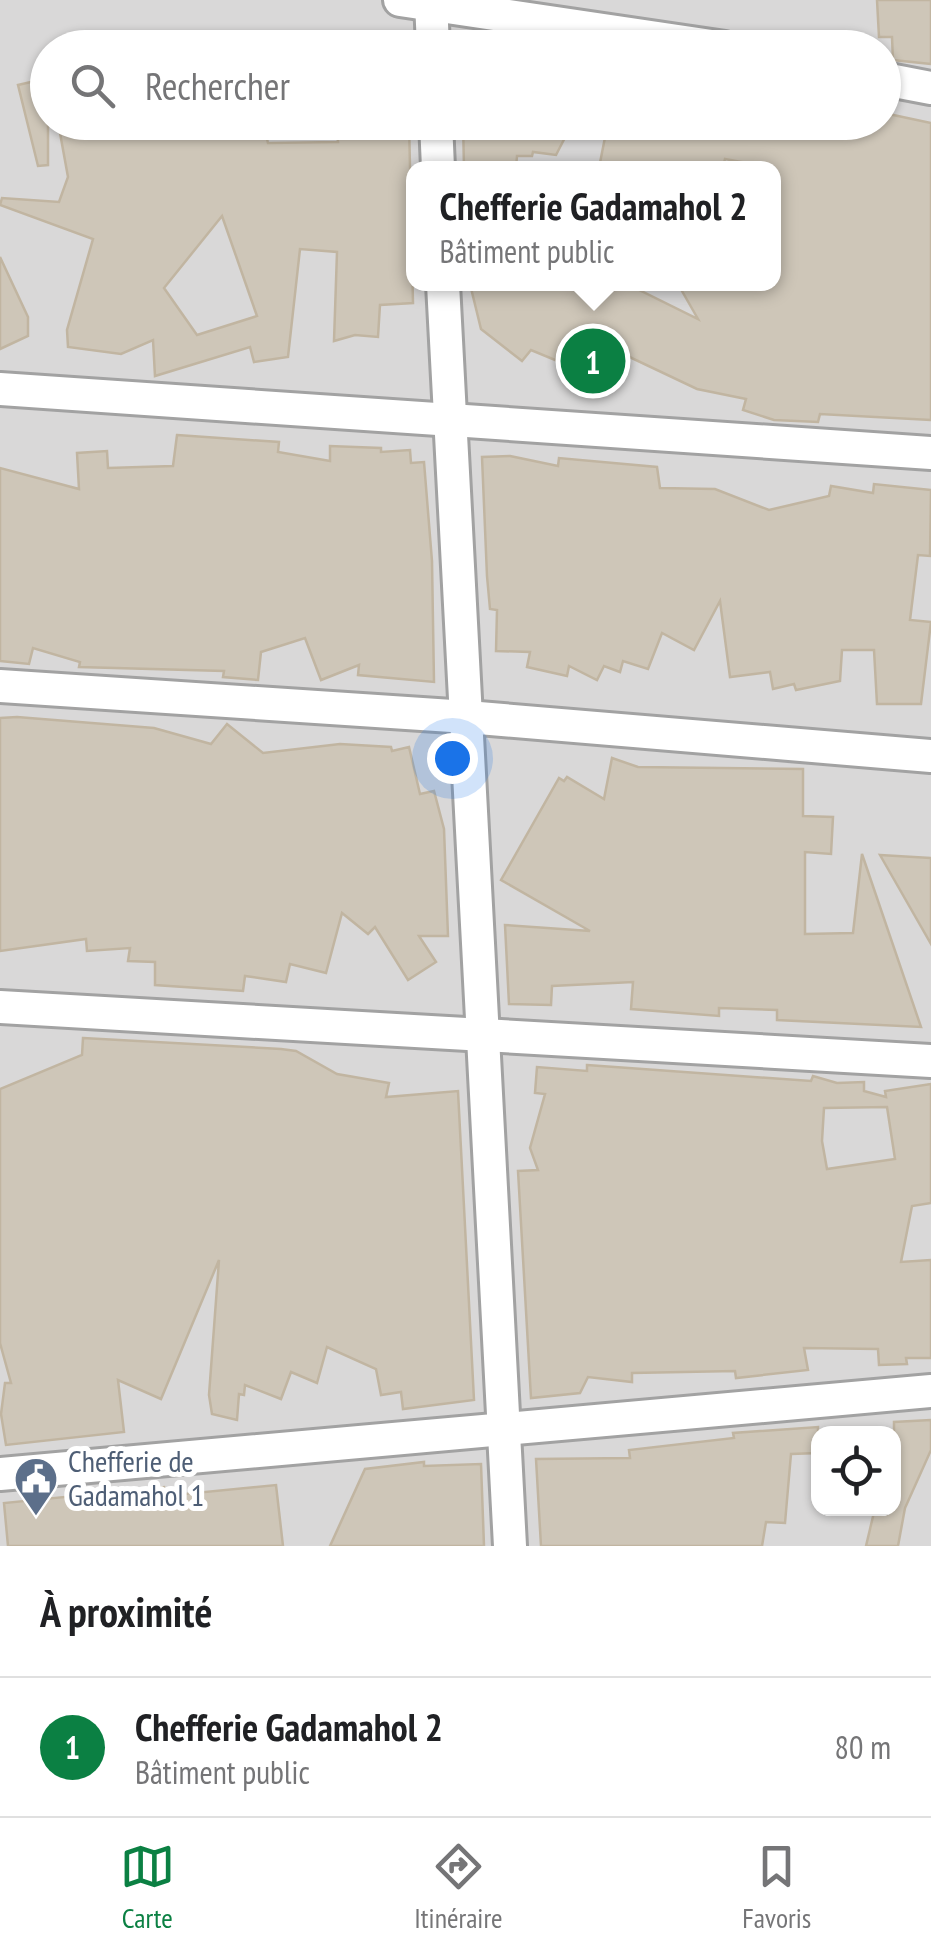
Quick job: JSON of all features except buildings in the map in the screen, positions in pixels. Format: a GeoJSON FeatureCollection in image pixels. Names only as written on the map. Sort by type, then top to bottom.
{"type":"FeatureCollection","features":[{"type":"Feature","properties":{"kind":"street"},"geometry":{"type":"LineString","coordinates":[[429,30],[421,2],[606,30]]}},
{"type":"Feature","properties":{"kind":"street"},"geometry":{"type":"LineString","coordinates":[[901,82],[931,88]]}},
{"type":"Feature","properties":{"kind":"street"},"geometry":{"type":"LineString","coordinates":[[443,291],[510,1546]]}},
{"type":"Feature","properties":{"kind":"street"},"geometry":{"type":"LineString","coordinates":[[0,388],[931,453]]}},
{"type":"Feature","properties":{"kind":"street"},"geometry":{"type":"LineString","coordinates":[[0,686],[467,717],[931,756]]}},
{"type":"Feature","properties":{"kind":"street"},"geometry":{"type":"LineString","coordinates":[[0,1006],[931,1060]]}},
{"type":"Feature","properties":{"kind":"street"},"geometry":{"type":"LineString","coordinates":[[0,1474],[504,1426],[931,1391]]}},
{"type":"Feature","properties":{"kind":"shaded area"},"geometry":{"type":"Polygon","coordinates":[[[0,0],[931,0],[931,1546],[0,1546],[0,0]]]}},
{"type":"Feature","properties":{"kind":"place","name":"Chefferie Gadamahol 2"},"geometry":{"type":"Point","coordinates":[593,361]}},
{"type":"Feature","properties":{"kind":"place","name":"Chefferie de Gadamahol 1"},"geometry":{"type":"Point","coordinates":[36,1517]}}]}
